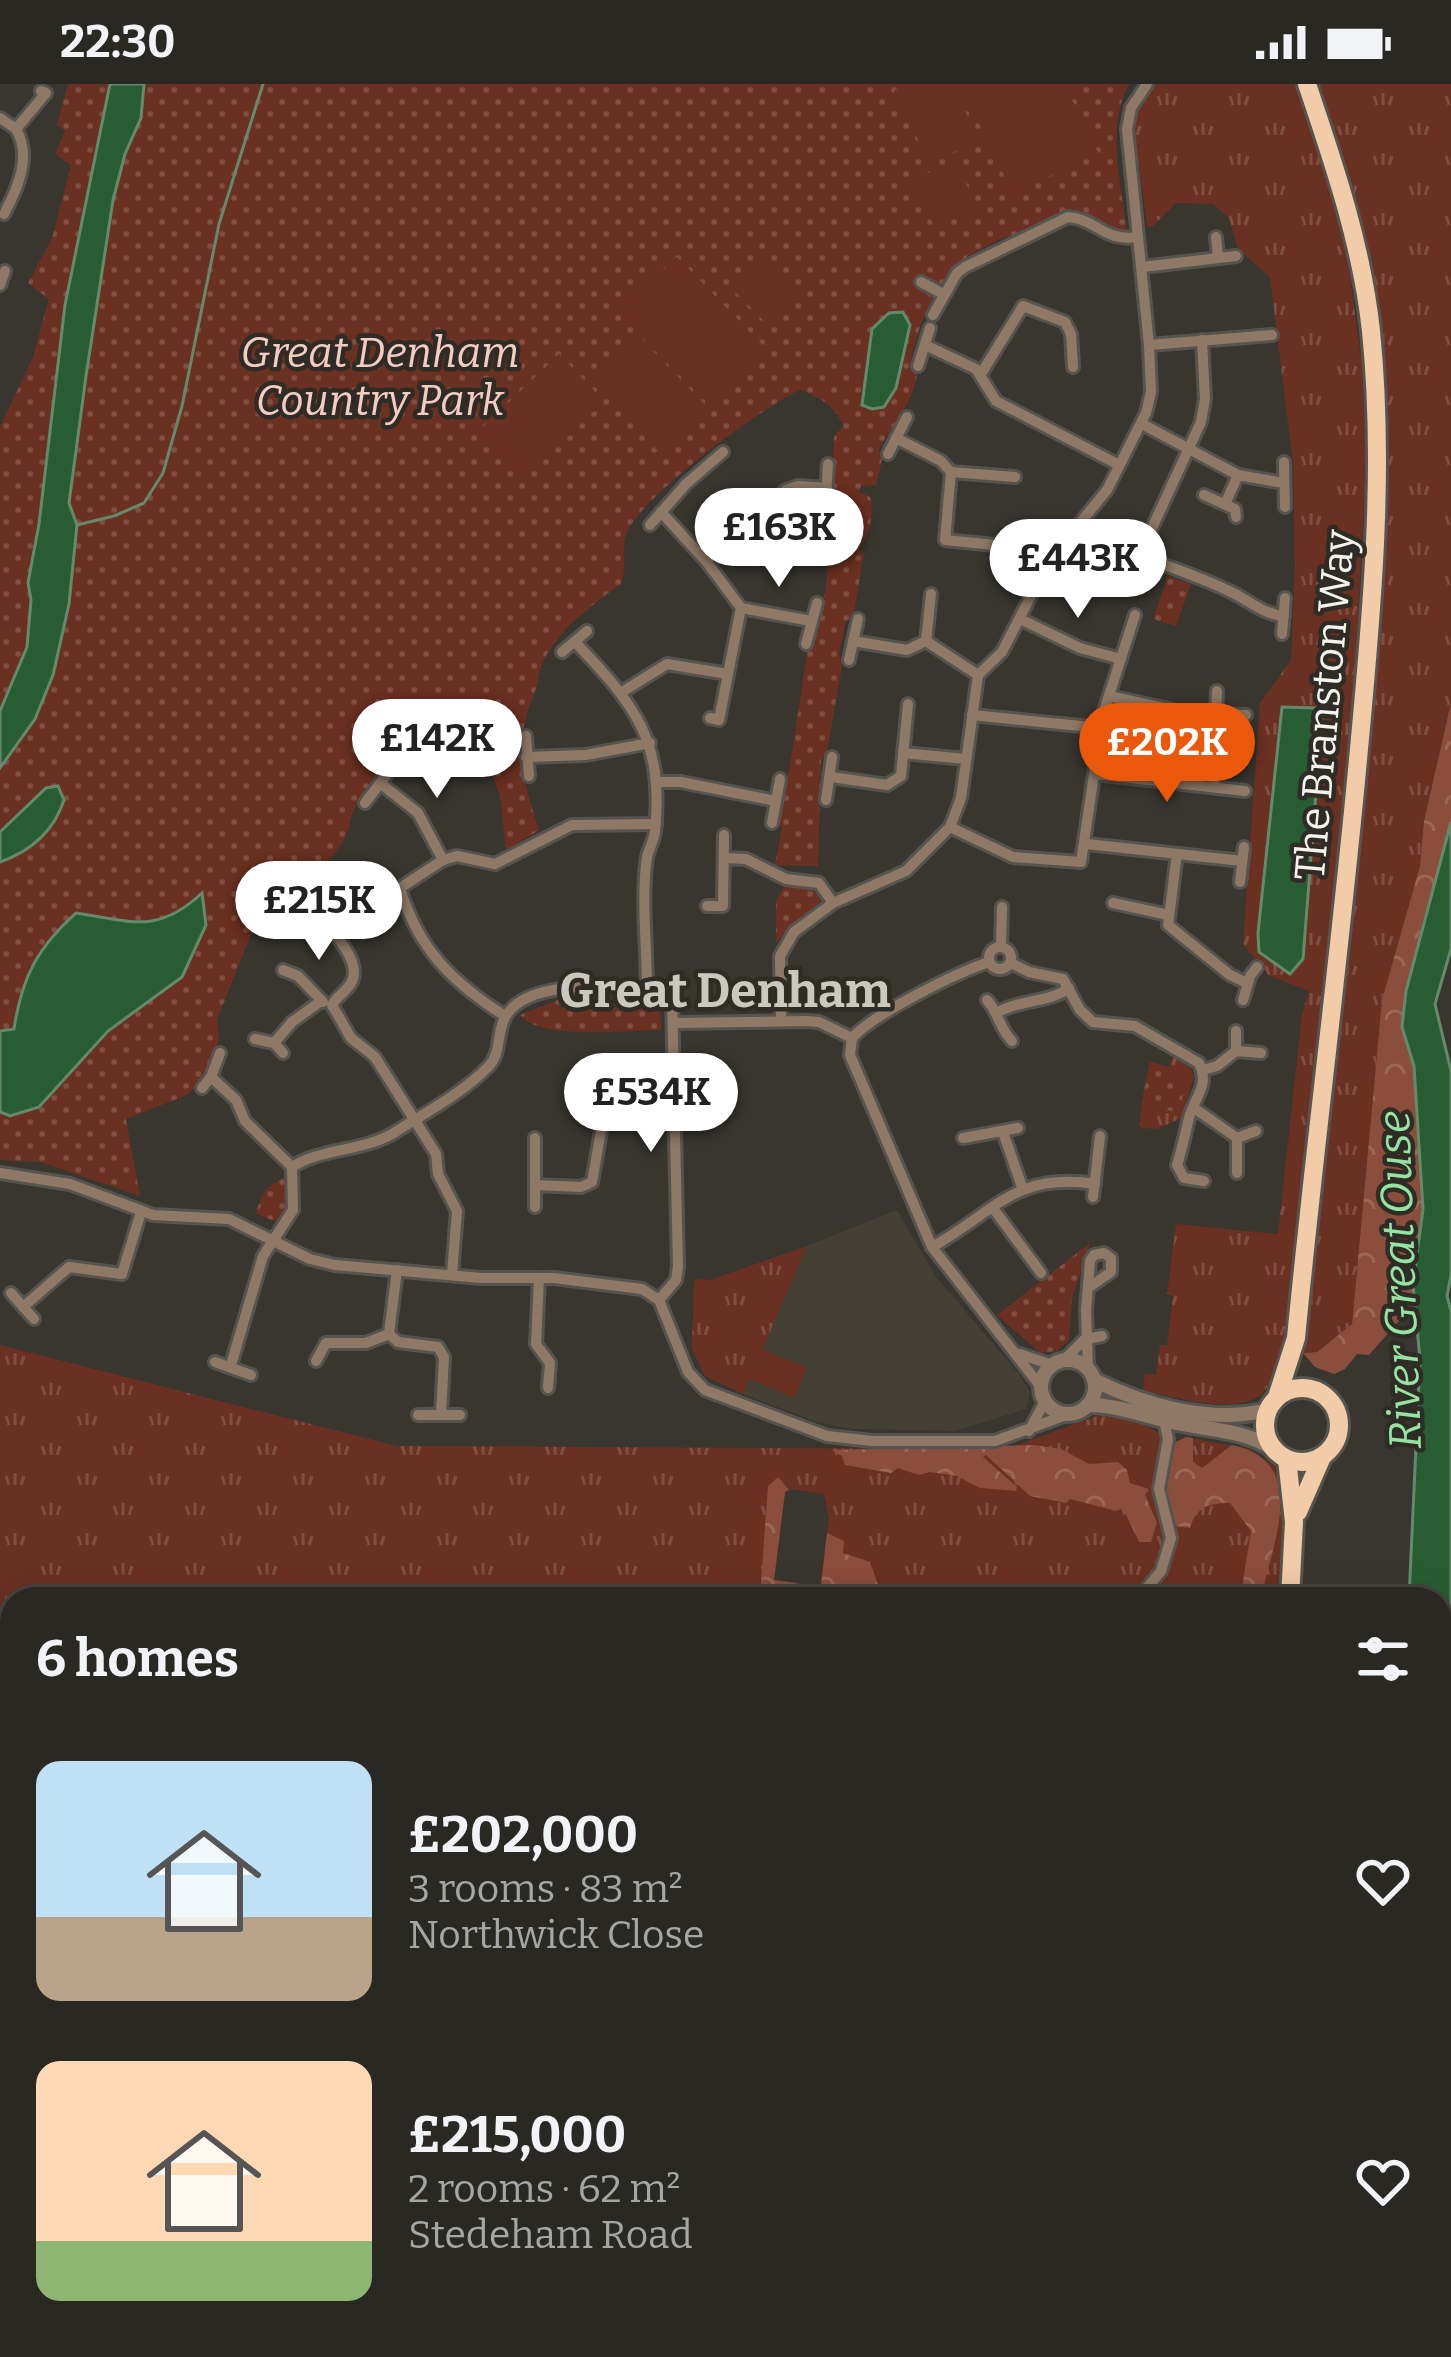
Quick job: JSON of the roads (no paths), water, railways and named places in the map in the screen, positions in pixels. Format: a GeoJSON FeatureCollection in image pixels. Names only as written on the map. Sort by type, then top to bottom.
{"type":"FeatureCollection","features":[{"type":"Feature","properties":{"kind":"highway","name":"The Branston Way"},"geometry":{"type":"LineString","coordinates":[[1272,1404],[1296,1338],[1364,694],[1375,539],[1377,428],[1371,328],[1356,244],[1307,84]]}},
{"type":"Feature","properties":{"kind":"highway","name":"The Branston Way"},"geometry":{"type":"LineString","coordinates":[[1296,1338],[1304,1373],[1315,1390]]}},
{"type":"Feature","properties":{"kind":"highway"},"geometry":{"type":"LineString","coordinates":[[1291,1587],[1294,1522],[1280,1454],[1265,1430],[1272,1404],[1302,1387],[1326,1396],[1338,1415],[1337,1439],[1322,1457],[1294,1522]]}},
{"type":"Feature","properties":{"kind":"highway"},"geometry":{"type":"LineString","coordinates":[[1280,1454],[1299,1462],[1322,1457]]}},
{"type":"Feature","properties":{"kind":"street"},"geometry":{"type":"LineString","coordinates":[[781,1020],[782,948],[794,932],[832,903],[906,871],[950,826],[961,798],[978,675],[1002,652],[1049,561],[1107,490],[1142,424],[1151,392],[1149,344],[1127,129],[1131,108],[1147,84]]}},
{"type":"Feature","properties":{"kind":"street"},"geometry":{"type":"LineString","coordinates":[[16,129],[46,91]]}},
{"type":"Feature","properties":{"kind":"street"},"geometry":{"type":"LineString","coordinates":[[0,118],[22,139],[21,175],[9,211]]}},
{"type":"Feature","properties":{"kind":"street"},"geometry":{"type":"LineString","coordinates":[[933,315],[965,267],[1067,217],[1078,218],[1109,237],[1138,236]]}},
{"type":"Feature","properties":{"kind":"street"},"geometry":{"type":"LineString","coordinates":[[1216,237],[1218,257]]}},
{"type":"Feature","properties":{"kind":"street"},"geometry":{"type":"LineString","coordinates":[[1142,267],[1236,256]]}},
{"type":"Feature","properties":{"kind":"street"},"geometry":{"type":"LineString","coordinates":[[921,282],[944,294]]}},
{"type":"Feature","properties":{"kind":"street"},"geometry":{"type":"LineString","coordinates":[[1065,322],[1070,306]]}},
{"type":"Feature","properties":{"kind":"street"},"geometry":{"type":"LineString","coordinates":[[981,374],[1023,307],[1065,322],[1077,362]]}},
{"type":"Feature","properties":{"kind":"street"},"geometry":{"type":"LineString","coordinates":[[1149,344],[1266,335],[1259,318]]}},
{"type":"Feature","properties":{"kind":"street"},"geometry":{"type":"LineString","coordinates":[[919,367],[930,328]]}},
{"type":"Feature","properties":{"kind":"street"},"geometry":{"type":"LineString","coordinates":[[1140,554],[1201,422],[1205,399],[1202,340]]}},
{"type":"Feature","properties":{"kind":"street"},"geometry":{"type":"LineString","coordinates":[[925,345],[981,374],[996,401],[1119,465]]}},
{"type":"Feature","properties":{"kind":"street"},"geometry":{"type":"LineString","coordinates":[[888,454],[907,417]]}},
{"type":"Feature","properties":{"kind":"street"},"geometry":{"type":"LineString","coordinates":[[1142,424],[1238,476],[1284,483]]}},
{"type":"Feature","properties":{"kind":"street"},"geometry":{"type":"LineString","coordinates":[[896,438],[941,461],[951,472],[1011,473]]}},
{"type":"Feature","properties":{"kind":"street"},"geometry":{"type":"LineString","coordinates":[[650,525],[723,452]]}},
{"type":"Feature","properties":{"kind":"street"},"geometry":{"type":"LineString","coordinates":[[1284,462],[1285,507]]}},
{"type":"Feature","properties":{"kind":"street"},"geometry":{"type":"LineString","coordinates":[[826,511],[828,464]]}},
{"type":"Feature","properties":{"kind":"street"},"geometry":{"type":"LineString","coordinates":[[707,467],[718,479]]}},
{"type":"Feature","properties":{"kind":"street"},"geometry":{"type":"LineString","coordinates":[[951,472],[945,541],[1024,548],[1049,561]]}},
{"type":"Feature","properties":{"kind":"street"},"geometry":{"type":"LineString","coordinates":[[1226,504],[1238,476]]}},
{"type":"Feature","properties":{"kind":"street"},"geometry":{"type":"LineString","coordinates":[[706,561],[786,490],[827,488]]}},
{"type":"Feature","properties":{"kind":"street"},"geometry":{"type":"LineString","coordinates":[[1204,495],[1235,509],[1236,517]]}},
{"type":"Feature","properties":{"kind":"street"},"geometry":{"type":"LineString","coordinates":[[661,512],[741,608],[812,621]]}},
{"type":"Feature","properties":{"kind":"street"},"geometry":{"type":"LineString","coordinates":[[1081,522],[1140,554],[1283,616]]}},
{"type":"Feature","properties":{"kind":"street"},"geometry":{"type":"LineString","coordinates":[[926,640],[932,594]]}},
{"type":"Feature","properties":{"kind":"street"},"geometry":{"type":"LineString","coordinates":[[1282,634],[1285,598]]}},
{"type":"Feature","properties":{"kind":"street"},"geometry":{"type":"LineString","coordinates":[[806,644],[817,603]]}},
{"type":"Feature","properties":{"kind":"street"},"geometry":{"type":"LineString","coordinates":[[710,718],[719,720],[741,608]]}},
{"type":"Feature","properties":{"kind":"street"},"geometry":{"type":"LineString","coordinates":[[950,826],[1013,857],[1077,864],[1084,858],[1101,728],[1135,615]]}},
{"type":"Feature","properties":{"kind":"street"},"geometry":{"type":"LineString","coordinates":[[849,660],[858,619]]}},
{"type":"Feature","properties":{"kind":"street"},"geometry":{"type":"LineString","coordinates":[[1020,619],[1081,648],[1121,659]]}},
{"type":"Feature","properties":{"kind":"street"},"geometry":{"type":"LineString","coordinates":[[562,652],[587,631]]}},
{"type":"Feature","properties":{"kind":"street"},"geometry":{"type":"LineString","coordinates":[[853,641],[908,650],[926,640]]}},
{"type":"Feature","properties":{"kind":"street"},"geometry":{"type":"LineString","coordinates":[[926,640],[978,675]]}},
{"type":"Feature","properties":{"kind":"street"},"geometry":{"type":"LineString","coordinates":[[575,642],[622,692],[650,743],[657,782],[656,824],[647,860],[647,988]]}},
{"type":"Feature","properties":{"kind":"street"},"geometry":{"type":"LineString","coordinates":[[622,692],[667,664],[728,674]]}},
{"type":"Feature","properties":{"kind":"street"},"geometry":{"type":"LineString","coordinates":[[1216,712],[1217,691]]}},
{"type":"Feature","properties":{"kind":"street"},"geometry":{"type":"LineString","coordinates":[[1109,696],[1191,714],[1246,715]]}},
{"type":"Feature","properties":{"kind":"street"},"geometry":{"type":"LineString","coordinates":[[831,777],[887,785],[896,782],[901,776],[908,704]]}},
{"type":"Feature","properties":{"kind":"street"},"geometry":{"type":"LineString","coordinates":[[972,715],[1101,728]]}},
{"type":"Feature","properties":{"kind":"street"},"geometry":{"type":"LineString","coordinates":[[526,736],[529,776]]}},
{"type":"Feature","properties":{"kind":"street"},"geometry":{"type":"LineString","coordinates":[[526,757],[586,755],[650,743]]}},
{"type":"Feature","properties":{"kind":"street"},"geometry":{"type":"LineString","coordinates":[[903,753],[966,759]]}},
{"type":"Feature","properties":{"kind":"street"},"geometry":{"type":"LineString","coordinates":[[826,800],[832,757]]}},
{"type":"Feature","properties":{"kind":"street"},"geometry":{"type":"LineString","coordinates":[[365,803],[397,761]]}},
{"type":"Feature","properties":{"kind":"street"},"geometry":{"type":"LineString","coordinates":[[1214,786],[1216,767]]}},
{"type":"Feature","properties":{"kind":"street"},"geometry":{"type":"LineString","coordinates":[[1095,774],[1245,791]]}},
{"type":"Feature","properties":{"kind":"street"},"geometry":{"type":"LineString","coordinates":[[772,823],[780,779]]}},
{"type":"Feature","properties":{"kind":"street"},"geometry":{"type":"LineString","coordinates":[[657,782],[681,782],[776,801]]}},
{"type":"Feature","properties":{"kind":"street"},"geometry":{"type":"LineString","coordinates":[[380,783],[418,813],[443,860]]}},
{"type":"Feature","properties":{"kind":"street"},"geometry":{"type":"LineString","coordinates":[[505,1016],[444,971],[400,894],[404,883],[457,856],[495,864],[572,825],[656,824]]}},
{"type":"Feature","properties":{"kind":"street"},"geometry":{"type":"LineString","coordinates":[[707,906],[723,906],[724,835]]}},
{"type":"Feature","properties":{"kind":"street"},"geometry":{"type":"LineString","coordinates":[[1087,844],[1242,861]]}},
{"type":"Feature","properties":{"kind":"street"},"geometry":{"type":"LineString","coordinates":[[1240,882],[1244,847]]}},
{"type":"Feature","properties":{"kind":"street"},"geometry":{"type":"LineString","coordinates":[[1177,854],[1168,925],[1230,975],[1247,983]]}},
{"type":"Feature","properties":{"kind":"street"},"geometry":{"type":"LineString","coordinates":[[724,858],[746,859],[786,879],[819,883],[832,903]]}},
{"type":"Feature","properties":{"kind":"street"},"geometry":{"type":"LineString","coordinates":[[284,905],[314,880]]}},
{"type":"Feature","properties":{"kind":"street"},"geometry":{"type":"LineString","coordinates":[[255,1039],[279,1048],[292,1022],[351,983],[355,968],[342,944],[298,895]]}},
{"type":"Feature","properties":{"kind":"street"},"geometry":{"type":"LineString","coordinates":[[1113,903],[1169,914]]}},
{"type":"Feature","properties":{"kind":"street"},"geometry":{"type":"LineString","coordinates":[[1001,907],[1001,947]]}},
{"type":"Feature","properties":{"kind":"street"},"geometry":{"type":"LineString","coordinates":[[989,962],[991,951],[1001,947]]}},
{"type":"Feature","properties":{"kind":"street"},"geometry":{"type":"LineString","coordinates":[[1001,947],[1010,952],[1011,962]]}},
{"type":"Feature","properties":{"kind":"street"},"geometry":{"type":"LineString","coordinates":[[989,962],[1002,970],[1011,962]]}},
{"type":"Feature","properties":{"kind":"street"},"geometry":{"type":"LineString","coordinates":[[989,962],[880,1017],[852,1038],[850,1055],[932,1247],[1017,1353],[1043,1394],[1060,1413],[1069,1414]]}},
{"type":"Feature","properties":{"kind":"street"},"geometry":{"type":"LineString","coordinates":[[1011,962],[1029,972],[1055,975],[1087,1018],[1142,1029],[1192,1056],[1203,1070],[1202,1092],[1177,1165],[1183,1184],[1204,1181]]}},
{"type":"Feature","properties":{"kind":"street"},"geometry":{"type":"LineString","coordinates":[[1243,1000],[1257,967]]}},
{"type":"Feature","properties":{"kind":"street"},"geometry":{"type":"LineString","coordinates":[[283,970],[305,982],[326,1003],[355,1050],[375,1057],[436,1154],[442,1185],[456,1205],[452,1274]]}},
{"type":"Feature","properties":{"kind":"street"},"geometry":{"type":"LineString","coordinates":[[998,1012],[1024,1000],[1054,997],[1069,988]]}},
{"type":"Feature","properties":{"kind":"street"},"geometry":{"type":"LineString","coordinates":[[292,1167],[310,1158],[364,1146],[416,1119],[488,1066],[505,1016],[523,1000],[556,989],[659,989],[672,998],[675,1022],[678,1267],[676,1280],[659,1300]]}},
{"type":"Feature","properties":{"kind":"street"},"geometry":{"type":"LineString","coordinates":[[987,1000],[1012,1041]]}},
{"type":"Feature","properties":{"kind":"street"},"geometry":{"type":"LineString","coordinates":[[675,1022],[819,1022],[852,1038]]}},
{"type":"Feature","properties":{"kind":"street"},"geometry":{"type":"LineString","coordinates":[[1236,1031],[1236,1051]]}},
{"type":"Feature","properties":{"kind":"street"},"geometry":{"type":"LineString","coordinates":[[1203,1070],[1236,1051],[1261,1053]]}},
{"type":"Feature","properties":{"kind":"street"},"geometry":{"type":"LineString","coordinates":[[202,1088],[220,1052]]}},
{"type":"Feature","properties":{"kind":"street"},"geometry":{"type":"LineString","coordinates":[[211,1077],[236,1100],[245,1121],[292,1167],[293,1210],[271,1238],[232,1365]]}},
{"type":"Feature","properties":{"kind":"street"},"geometry":{"type":"LineString","coordinates":[[535,1185],[592,1182],[604,1114],[612,1108],[674,1106]]}},
{"type":"Feature","properties":{"kind":"street"},"geometry":{"type":"LineString","coordinates":[[1194,1108],[1237,1138]]}},
{"type":"Feature","properties":{"kind":"street"},"geometry":{"type":"LineString","coordinates":[[963,1138],[1018,1127]]}},
{"type":"Feature","properties":{"kind":"street"},"geometry":{"type":"LineString","coordinates":[[1237,1138],[1256,1131]]}},
{"type":"Feature","properties":{"kind":"street"},"geometry":{"type":"LineString","coordinates":[[1003,1132],[1022,1187]]}},
{"type":"Feature","properties":{"kind":"street"},"geometry":{"type":"LineString","coordinates":[[932,1247],[1022,1187],[1043,1181],[1094,1191],[1100,1136]]}},
{"type":"Feature","properties":{"kind":"street"},"geometry":{"type":"LineString","coordinates":[[535,1138],[536,1207]]}},
{"type":"Feature","properties":{"kind":"street"},"geometry":{"type":"LineString","coordinates":[[1237,1138],[1237,1173]]}},
{"type":"Feature","properties":{"kind":"street"},"geometry":{"type":"LineString","coordinates":[[0,1173],[88,1189],[141,1212],[230,1219],[324,1263],[642,1288],[659,1300],[695,1382],[718,1397],[827,1436],[872,1442],[995,1441],[1088,1405],[1248,1436],[1280,1454]]}},
{"type":"Feature","properties":{"kind":"street"},"geometry":{"type":"LineString","coordinates":[[993,1208],[1035,1254],[1040,1274]]}},
{"type":"Feature","properties":{"kind":"street"},"geometry":{"type":"LineString","coordinates":[[23,1306],[69,1267],[122,1274],[141,1212]]}},
{"type":"Feature","properties":{"kind":"street"},"geometry":{"type":"LineString","coordinates":[[1088,1405],[1093,1397],[1085,1340],[1090,1261],[1108,1248],[1111,1272],[1090,1286]]}},
{"type":"Feature","properties":{"kind":"street"},"geometry":{"type":"LineString","coordinates":[[389,1334],[397,1270]]}},
{"type":"Feature","properties":{"kind":"street"},"geometry":{"type":"LineString","coordinates":[[539,1278],[536,1344],[550,1364],[548,1388]]}},
{"type":"Feature","properties":{"kind":"street"},"geometry":{"type":"LineString","coordinates":[[11,1293],[34,1319]]}},
{"type":"Feature","properties":{"kind":"street"},"geometry":{"type":"LineString","coordinates":[[316,1360],[326,1343],[366,1342],[389,1334]]}},
{"type":"Feature","properties":{"kind":"street"},"geometry":{"type":"LineString","coordinates":[[389,1334],[398,1342],[438,1347],[444,1357],[441,1415]]}},
{"type":"Feature","properties":{"kind":"street"},"geometry":{"type":"LineString","coordinates":[[1029,1431],[1058,1363],[1085,1340],[1102,1336]]}},
{"type":"Feature","properties":{"kind":"street"},"geometry":{"type":"LineString","coordinates":[[1017,1353],[1058,1363],[1073,1360],[1137,1400],[1168,1408],[1216,1414],[1272,1404]]}},
{"type":"Feature","properties":{"kind":"street"},"geometry":{"type":"LineString","coordinates":[[215,1362],[251,1375]]}},
{"type":"Feature","properties":{"kind":"street"},"geometry":{"type":"LineString","coordinates":[[418,1415],[460,1415]]}},
{"type":"Feature","properties":{"kind":"street"},"geometry":{"type":"LineString","coordinates":[[1148,1587],[1161,1571],[1172,1538],[1159,1489],[1168,1439],[1164,1420]]}},
{"type":"Feature","properties":{"kind":"street"},"geometry":{"type":"LineString","coordinates":[[1168,1439],[1184,1425]]}},
{"type":"Feature","properties":{"kind":"waterway"},"geometry":{"type":"LineString","coordinates":[[77,525],[144,503],[163,473],[182,406],[219,224],[263,84]]}},
{"type":"Feature","properties":{"kind":"district","name":"Great Denham"},"geometry":{"type":"Point","coordinates":[725,990]}},
{"type":"Feature","properties":{"kind":"park label","name":"Great Denham Country Park"},"geometry":{"type":"Point","coordinates":[380,376]}},
{"type":"Feature","properties":{"kind":"water label","name":"River Great Ouse"},"geometry":{"type":"Point","coordinates":[1399,1280]}}]}
